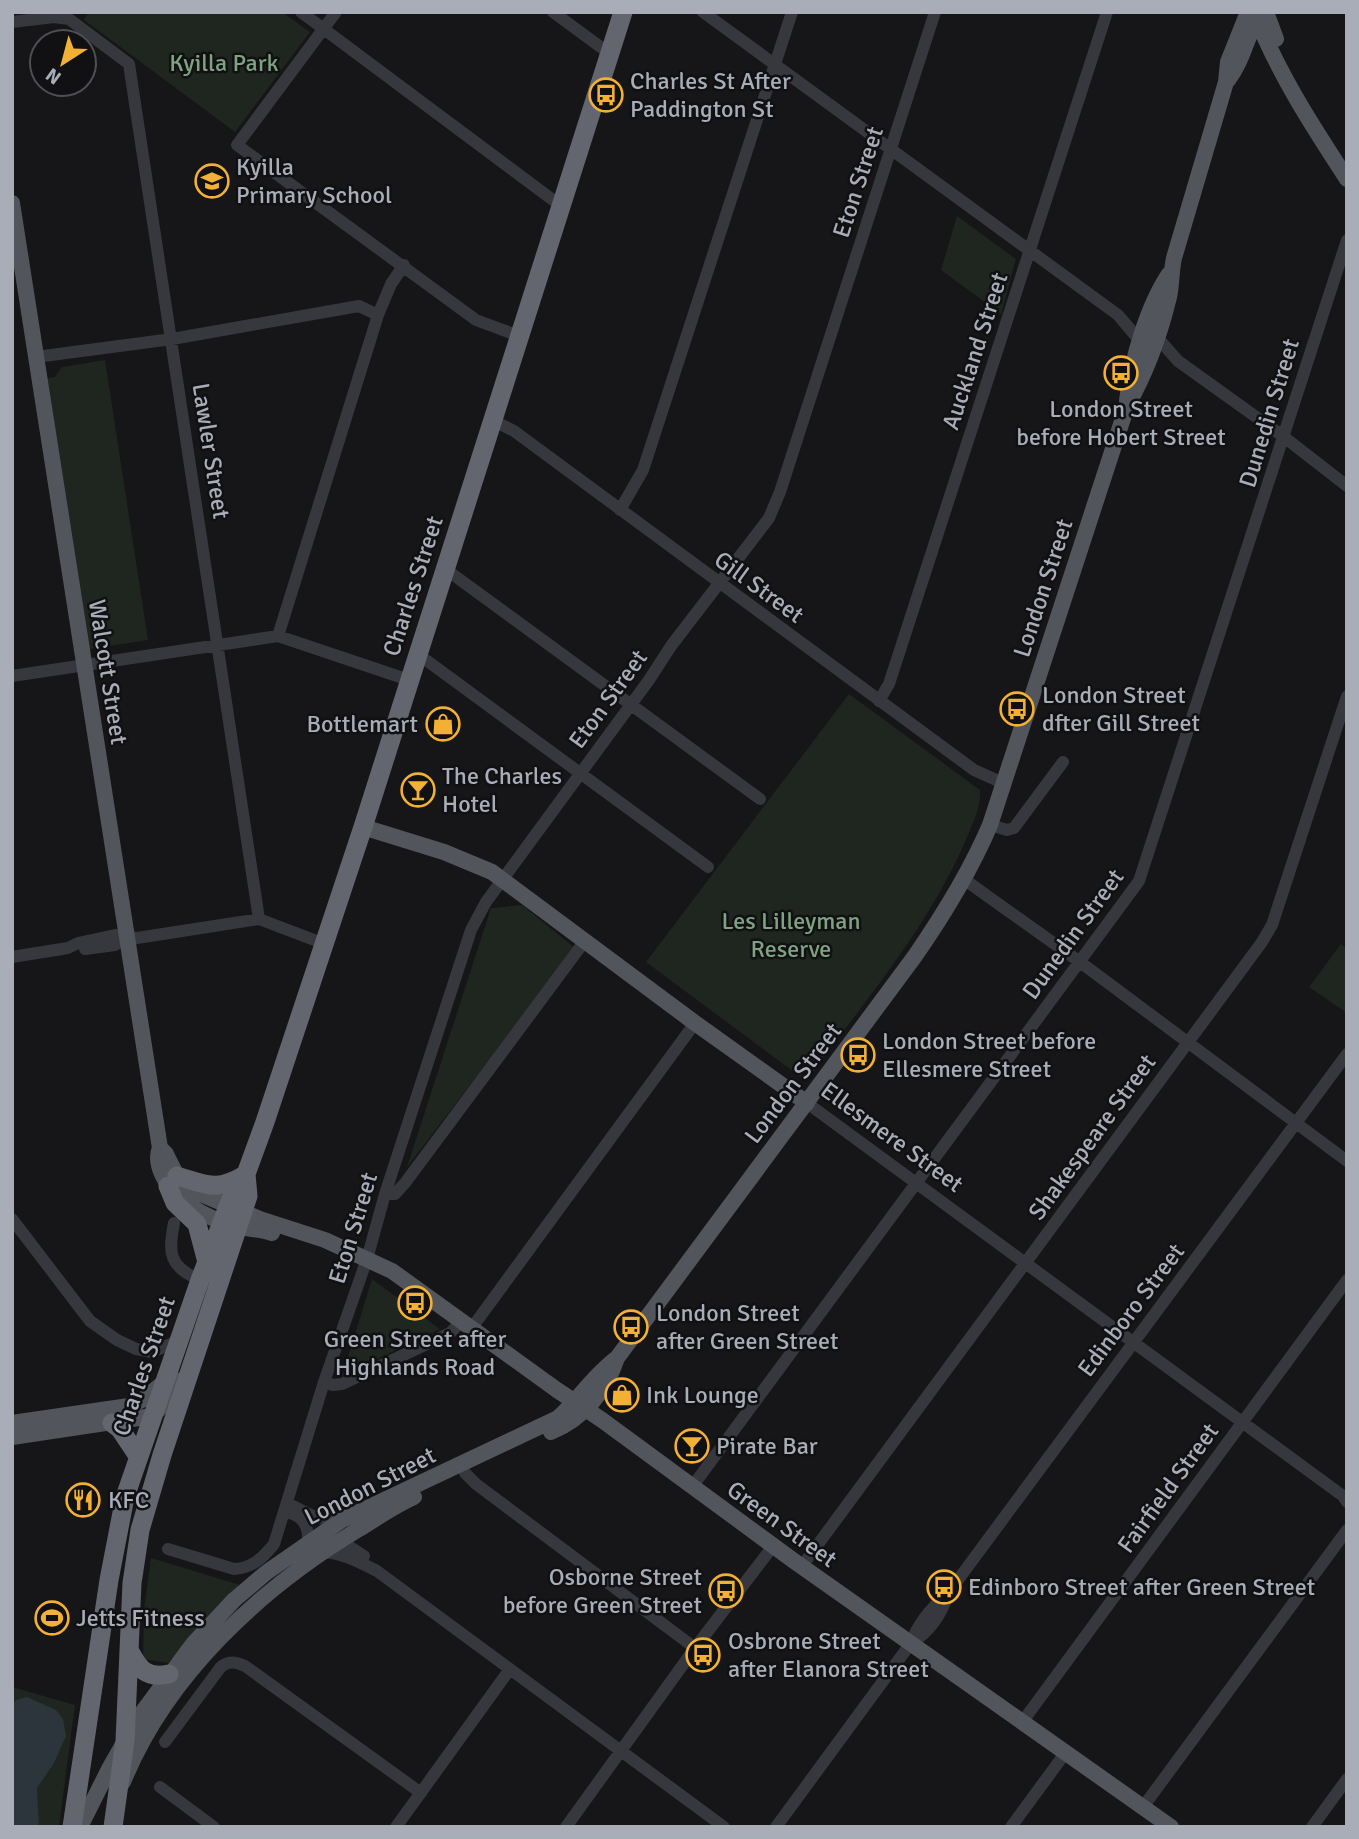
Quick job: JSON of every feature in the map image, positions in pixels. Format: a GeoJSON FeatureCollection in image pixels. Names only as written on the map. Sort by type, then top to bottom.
{"type":"FeatureCollection","features":[{"type":"Feature","properties":{"kind":"highway","name":"Charles Street"},"geometry":{"type":"LineString","coordinates":[[113,1827],[125,1741],[132,1583],[143,1517],[192,1363],[233,1217],[234,1191],[246,1174],[363,827],[623,12]]}},
{"type":"Feature","properties":{"kind":"highway"},"geometry":{"type":"LineString","coordinates":[[204,1271],[197,1224],[175,1203],[173,1181],[221,1186],[246,1174]]}},
{"type":"Feature","properties":{"kind":"highway","name":"Charles Street"},"geometry":{"type":"LineString","coordinates":[[72,1827],[121,1516],[162,1384],[171,1345],[204,1271],[233,1217]]}},
{"type":"Feature","properties":{"kind":"highway"},"geometry":{"type":"LineString","coordinates":[[112,1423],[120,1429],[138,1456]]}},
{"type":"Feature","properties":{"kind":"highway"},"geometry":{"type":"LineString","coordinates":[[128,1649],[136,1664],[148,1675],[169,1674]]}},
{"type":"Feature","properties":{"kind":"main road"},"geometry":{"type":"LineString","coordinates":[[1257,14],[1278,68],[1344,169]]}},
{"type":"Feature","properties":{"kind":"main road"},"geometry":{"type":"LineString","coordinates":[[1257,14],[1286,64],[1292,91]]}},
{"type":"Feature","properties":{"kind":"main road","name":"London Street"},"geometry":{"type":"LineString","coordinates":[[1226,82],[1238,68],[1257,14]]}},
{"type":"Feature","properties":{"kind":"main road","name":"London Street"},"geometry":{"type":"LineString","coordinates":[[80,1827],[138,1718],[199,1637],[234,1600],[305,1544],[342,1520],[558,1429],[610,1378],[617,1358],[915,956],[965,880],[990,825],[1127,406],[1141,381],[1149,338],[1170,294],[1171,272],[1226,82],[1228,62],[1257,14]]}},
{"type":"Feature","properties":{"kind":"main road"},"geometry":{"type":"LineString","coordinates":[[1238,68],[1247,59],[1254,57],[1266,60],[1278,68]]}},
{"type":"Feature","properties":{"kind":"main road","name":"Walcott Street"},"geometry":{"type":"LineString","coordinates":[[12,203],[18,276],[36,357],[160,1148],[157,1155],[159,1167],[173,1181]]}},
{"type":"Feature","properties":{"kind":"main road","name":"Ellesmere Street"},"geometry":{"type":"LineString","coordinates":[[363,827],[483,867],[807,1104]]}},
{"type":"Feature","properties":{"kind":"main road"},"geometry":{"type":"LineString","coordinates":[[173,1181],[186,1204],[233,1217]]}},
{"type":"Feature","properties":{"kind":"main road","name":"Green Street"},"geometry":{"type":"LineString","coordinates":[[233,1217],[323,1250],[367,1259],[392,1271],[773,1546],[1171,1827]]}},
{"type":"Feature","properties":{"kind":"main road"},"geometry":{"type":"LineString","coordinates":[[12,1437],[152,1416],[175,1393],[192,1363]]}},
{"type":"Feature","properties":{"kind":"main road"},"geometry":{"type":"LineString","coordinates":[[12,1423],[129,1406],[145,1399],[162,1384]]}},
{"type":"Feature","properties":{"kind":"main road","name":"London Street"},"geometry":{"type":"LineString","coordinates":[[118,1793],[138,1748],[161,1712],[213,1647],[249,1609],[338,1541],[464,1468]]}},
{"type":"Feature","properties":{"kind":"street"},"geometry":{"type":"LineString","coordinates":[[301,12],[561,206]]}},
{"type":"Feature","properties":{"kind":"street"},"geometry":{"type":"LineString","coordinates":[[336,12],[237,145],[476,320],[519,336]]}},
{"type":"Feature","properties":{"kind":"street"},"geometry":{"type":"LineString","coordinates":[[553,12],[610,54]]}},
{"type":"Feature","properties":{"kind":"street"},"geometry":{"type":"LineString","coordinates":[[703,12],[1347,485]]}},
{"type":"Feature","properties":{"kind":"street"},"geometry":{"type":"LineString","coordinates":[[620,510],[643,470],[792,12]]}},
{"type":"Feature","properties":{"kind":"street","name":"Eton Street"},"geometry":{"type":"LineString","coordinates":[[168,1549],[233,1569],[244,1569],[264,1557],[274,1544],[471,930],[486,902],[631,705],[671,646],[769,518],[780,492],[935,12]]}},
{"type":"Feature","properties":{"kind":"street","name":"Auckland Street"},"geometry":{"type":"LineString","coordinates":[[879,701],[890,684],[1108,12]]}},
{"type":"Feature","properties":{"kind":"street"},"geometry":{"type":"LineString","coordinates":[[12,22],[71,16]]}},
{"type":"Feature","properties":{"kind":"street","name":"Lawler Street"},"geometry":{"type":"LineString","coordinates":[[71,16],[129,64],[259,919]]}},
{"type":"Feature","properties":{"kind":"street","name":"Dunedin Street"},"geometry":{"type":"LineString","coordinates":[[692,1487],[918,1184],[1144,871],[1347,240]]}},
{"type":"Feature","properties":{"kind":"street"},"geometry":{"type":"LineString","coordinates":[[278,636],[378,315],[391,284],[404,265]]}},
{"type":"Feature","properties":{"kind":"street"},"geometry":{"type":"LineString","coordinates":[[36,357],[172,339],[359,306],[378,315]]}},
{"type":"Feature","properties":{"kind":"street"},"geometry":{"type":"LineString","coordinates":[[1118,315],[1149,338]]}},
{"type":"Feature","properties":{"kind":"street","name":"Gill Street"},"geometry":{"type":"LineString","coordinates":[[492,420],[514,431],[974,770],[1003,783]]}},
{"type":"Feature","properties":{"kind":"street"},"geometry":{"type":"LineString","coordinates":[[444,568],[760,799]]}},
{"type":"Feature","properties":{"kind":"street"},"geometry":{"type":"LineString","coordinates":[[12,677],[278,636],[409,680]]}},
{"type":"Feature","properties":{"kind":"street"},"geometry":{"type":"LineString","coordinates":[[416,657],[426,660],[708,867]]}},
{"type":"Feature","properties":{"kind":"street","name":"Shakespeare Street"},"geometry":{"type":"LineString","coordinates":[[802,1566],[1272,925],[1347,696]]}},
{"type":"Feature","properties":{"kind":"street"},"geometry":{"type":"LineString","coordinates":[[990,825],[1007,830],[1014,828],[1063,762]]}},
{"type":"Feature","properties":{"kind":"street"},"geometry":{"type":"LineString","coordinates":[[965,880],[1347,1161]]}},
{"type":"Feature","properties":{"kind":"street"},"geometry":{"type":"LineString","coordinates":[[12,957],[68,947],[79,949],[115,945],[127,936],[137,938],[259,919],[323,943]]}},
{"type":"Feature","properties":{"kind":"street"},"geometry":{"type":"LineString","coordinates":[[386,1194],[395,1194],[405,1183],[584,942]]}},
{"type":"Feature","properties":{"kind":"street"},"geometry":{"type":"LineString","coordinates":[[324,1382],[342,1384],[466,1325],[695,1023]]}},
{"type":"Feature","properties":{"kind":"street","name":"Edinboro Street"},"geometry":{"type":"LineString","coordinates":[[776,1827],[911,1643],[923,1636],[944,1608],[949,1592],[1347,1054]]}},
{"type":"Feature","properties":{"kind":"street","name":"Ellesmere Street"},"geometry":{"type":"LineString","coordinates":[[807,1104],[1345,1498]]}},
{"type":"Feature","properties":{"kind":"street"},"geometry":{"type":"LineString","coordinates":[[12,1219],[90,1321],[117,1340],[136,1349],[152,1352],[171,1345]]}},
{"type":"Feature","properties":{"kind":"street"},"geometry":{"type":"LineString","coordinates":[[174,1223],[170,1243],[173,1260],[180,1270],[204,1271]]}},
{"type":"Feature","properties":{"kind":"street","name":"Fairfield Street"},"geometry":{"type":"LineString","coordinates":[[1023,1721],[1347,1280]]}},
{"type":"Feature","properties":{"kind":"street"},"geometry":{"type":"LineString","coordinates":[[464,1468],[476,1484],[695,1648]]}},
{"type":"Feature","properties":{"kind":"street"},"geometry":{"type":"LineString","coordinates":[[286,1507],[317,1518],[342,1520]]}},
{"type":"Feature","properties":{"kind":"street"},"geometry":{"type":"LineString","coordinates":[[286,1507],[303,1521],[309,1531],[305,1544],[338,1541],[364,1556],[377,1571]]}},
{"type":"Feature","properties":{"kind":"street"},"geometry":{"type":"LineString","coordinates":[[359,1529],[359,1542],[364,1556]]}},
{"type":"Feature","properties":{"kind":"street"},"geometry":{"type":"LineString","coordinates":[[1143,1807],[1347,1530]]}},
{"type":"Feature","properties":{"kind":"street"},"geometry":{"type":"LineString","coordinates":[[566,1827],[695,1648],[773,1546]]}},
{"type":"Feature","properties":{"kind":"street"},"geometry":{"type":"LineString","coordinates":[[322,1552],[353,1559],[377,1571],[724,1827]]}},
{"type":"Feature","properties":{"kind":"street"},"geometry":{"type":"LineString","coordinates":[[165,1742],[220,1668],[225,1663],[237,1662],[421,1793]]}},
{"type":"Feature","properties":{"kind":"street"},"geometry":{"type":"LineString","coordinates":[[397,1827],[510,1669]]}},
{"type":"Feature","properties":{"kind":"street"},"geometry":{"type":"LineString","coordinates":[[1011,1827],[1066,1752]]}},
{"type":"Feature","properties":{"kind":"street"},"geometry":{"type":"LineString","coordinates":[[1312,1827],[1347,1779]]}},
{"type":"Feature","properties":{"kind":"street"},"geometry":{"type":"LineString","coordinates":[[160,1787],[214,1827]]}},
{"type":"Feature","properties":{"kind":"green space","name":"Kyilla Park"},"geometry":{"type":"Polygon","coordinates":[[[89,12],[282,12],[310,32],[235,132],[84,20],[89,12]]]}},
{"type":"Feature","properties":{"kind":"green space"},"geometry":{"type":"Polygon","coordinates":[[[957,216],[1016,259],[1001,314],[941,270],[957,216]]]}},
{"type":"Feature","properties":{"kind":"green space"},"geometry":{"type":"Polygon","coordinates":[[[105,360],[148,640],[84,650],[42,379],[55,377],[62,367],[105,360]]]}},
{"type":"Feature","properties":{"kind":"green space","name":"Les Lilleyman Reserve"},"geometry":{"type":"Polygon","coordinates":[[[849,694],[980,790],[979,802],[968,835],[935,901],[894,962],[806,1081],[646,962],[849,694]]]}},
{"type":"Feature","properties":{"kind":"green space"},"geometry":{"type":"Polygon","coordinates":[[[522,905],[575,948],[407,1167],[491,908],[522,905]]]}},
{"type":"Feature","properties":{"kind":"green space"},"geometry":{"type":"Polygon","coordinates":[[[1341,944],[1347,949],[1347,1013],[1309,987],[1341,944]]]}},
{"type":"Feature","properties":{"kind":"green space"},"geometry":{"type":"Polygon","coordinates":[[[372,1279],[440,1329],[342,1376],[372,1279]]]}},
{"type":"Feature","properties":{"kind":"green space"},"geometry":{"type":"Polygon","coordinates":[[[151,1558],[240,1585],[168,1663],[143,1659],[144,1610],[151,1558]]]}},
{"type":"Feature","properties":{"kind":"green space"},"geometry":{"type":"Polygon","coordinates":[[[12,1687],[75,1705],[59,1827],[12,1827],[12,1687]]]}},
{"type":"Feature","properties":{"kind":"shaded area"},"geometry":{"type":"Polygon","coordinates":[[[27,1697],[56,1710],[63,1719],[66,1736],[54,1763],[37,1788],[39,1827],[12,1827],[12,1705],[16,1700],[27,1697]]]}},
{"type":"Feature","properties":{"kind":"place","name":"Charles St After Paddington St"},"geometry":{"type":"Point","coordinates":[606,95]}},
{"type":"Feature","properties":{"kind":"place","name":"Kyilla Primary School"},"geometry":{"type":"Point","coordinates":[212,181]}},
{"type":"Feature","properties":{"kind":"place","name":"London Street before Hobert Street"},"geometry":{"type":"Point","coordinates":[1121,373]}},
{"type":"Feature","properties":{"kind":"place","name":"London Street dfter Gill Street"},"geometry":{"type":"Point","coordinates":[1017,709]}},
{"type":"Feature","properties":{"kind":"place","name":"Bottlemart"},"geometry":{"type":"Point","coordinates":[443,724]}},
{"type":"Feature","properties":{"kind":"place","name":"The Charles Hotel"},"geometry":{"type":"Point","coordinates":[418,790]}},
{"type":"Feature","properties":{"kind":"place","name":"London Street before Ellesmere Street"},"geometry":{"type":"Point","coordinates":[858,1055]}},
{"type":"Feature","properties":{"kind":"place","name":"Green Street after Highlands Road"},"geometry":{"type":"Point","coordinates":[415,1303]}},
{"type":"Feature","properties":{"kind":"place","name":"London Street after Green Street"},"geometry":{"type":"Point","coordinates":[631,1327]}},
{"type":"Feature","properties":{"kind":"place","name":"Ink Lounge"},"geometry":{"type":"Point","coordinates":[622,1395]}},
{"type":"Feature","properties":{"kind":"place","name":"Pirate Bar"},"geometry":{"type":"Point","coordinates":[692,1446]}},
{"type":"Feature","properties":{"kind":"place","name":"KFC"},"geometry":{"type":"Point","coordinates":[83,1500]}},
{"type":"Feature","properties":{"kind":"place","name":"Edinboro Street after Green Street"},"geometry":{"type":"Point","coordinates":[944,1587]}},
{"type":"Feature","properties":{"kind":"place","name":"Osborne Street before Green Street"},"geometry":{"type":"Point","coordinates":[726,1591]}},
{"type":"Feature","properties":{"kind":"place","name":"Jetts Fitness"},"geometry":{"type":"Point","coordinates":[52,1618]}},
{"type":"Feature","properties":{"kind":"place","name":"Osbrone Street after Elanora Street"},"geometry":{"type":"Point","coordinates":[703,1655]}}]}
